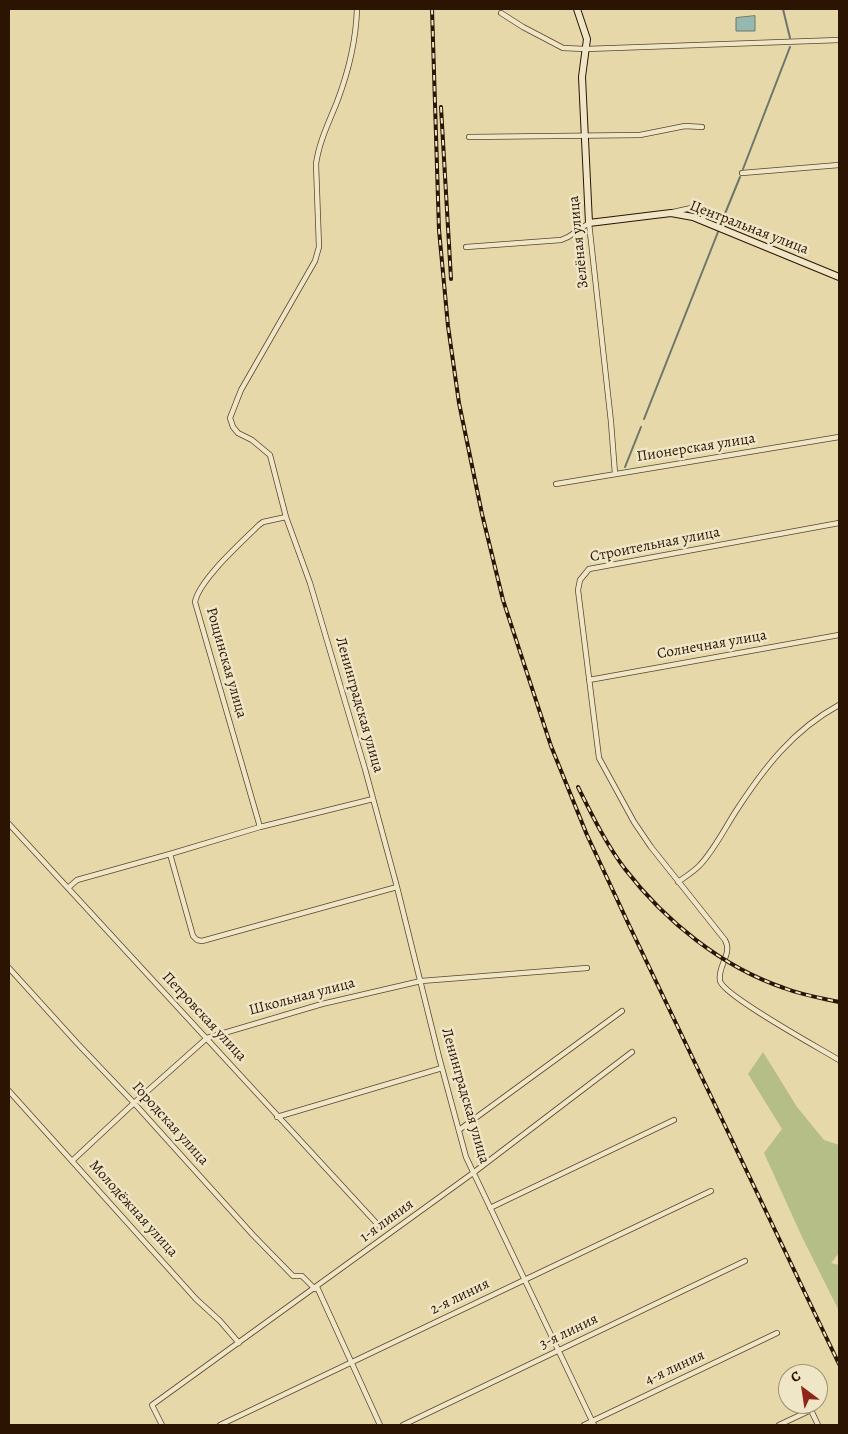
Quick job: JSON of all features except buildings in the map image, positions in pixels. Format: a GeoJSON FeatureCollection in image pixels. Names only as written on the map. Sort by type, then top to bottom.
{"type":"FeatureCollection","features":[{"type":"Feature","properties":{"kind":"street","name":"Ленинградская улица"},"geometry":{"type":"LineString","coordinates":[[357,9],[349,64],[317,153],[318,247],[315,261],[308,277],[241,390],[230,418],[233,427],[238,433],[252,440],[270,455],[286,516],[310,583],[373,799],[422,981],[442,1068],[466,1157],[593,1423]]}},
{"type":"Feature","properties":{"kind":"street","name":"Зелёная улица"},"geometry":{"type":"LineString","coordinates":[[577,9],[585,30],[586,49],[582,77],[588,223],[612,422],[615,474]]}},
{"type":"Feature","properties":{"kind":"street"},"geometry":{"type":"LineString","coordinates":[[502,13],[522,27],[563,48],[586,49],[839,40]]}},
{"type":"Feature","properties":{"kind":"street"},"geometry":{"type":"LineString","coordinates":[[469,137],[640,135],[686,126],[702,127]]}},
{"type":"Feature","properties":{"kind":"street"},"geometry":{"type":"LineString","coordinates":[[742,172],[839,165]]}},
{"type":"Feature","properties":{"kind":"street"},"geometry":{"type":"LineString","coordinates":[[671,213],[696,207],[704,208],[702,220]]}},
{"type":"Feature","properties":{"kind":"street","name":"Центральная улица"},"geometry":{"type":"LineString","coordinates":[[588,223],[671,213],[702,220],[839,277]]}},
{"type":"Feature","properties":{"kind":"street"},"geometry":{"type":"LineString","coordinates":[[466,247],[562,240],[588,223]]}},
{"type":"Feature","properties":{"kind":"street","name":"Пионерская улица"},"geometry":{"type":"LineString","coordinates":[[556,484],[839,437]]}},
{"type":"Feature","properties":{"kind":"street","name":"Рощинская улица"},"geometry":{"type":"LineString","coordinates":[[260,827],[195,602],[196,596],[203,584],[258,525],[286,516]]}},
{"type":"Feature","properties":{"kind":"street","name":"Строительная улица"},"geometry":{"type":"LineString","coordinates":[[590,680],[578,590],[580,580],[589,569],[839,523]]}},
{"type":"Feature","properties":{"kind":"street","name":"Солнечная улица"},"geometry":{"type":"LineString","coordinates":[[590,680],[839,635]]}},
{"type":"Feature","properties":{"kind":"street"},"geometry":{"type":"LineString","coordinates":[[590,680],[599,758],[634,822],[728,945],[728,951],[721,970],[720,980],[723,987],[730,994],[839,1060]]}},
{"type":"Feature","properties":{"kind":"street"},"geometry":{"type":"LineString","coordinates":[[678,882],[699,866],[709,854],[741,803],[764,771],[791,739],[823,714],[839,705]]}},
{"type":"Feature","properties":{"kind":"street"},"geometry":{"type":"LineString","coordinates":[[68,888],[77,880],[260,827],[373,799]]}},
{"type":"Feature","properties":{"kind":"street","name":"Петровская улица"},"geometry":{"type":"LineString","coordinates":[[9,824],[380,1227]]}},
{"type":"Feature","properties":{"kind":"street"},"geometry":{"type":"LineString","coordinates":[[170,854],[194,936],[199,940],[397,887]]}},
{"type":"Feature","properties":{"kind":"street","name":"Городская улица"},"geometry":{"type":"LineString","coordinates":[[9,968],[286,1269],[293,1276],[302,1276],[316,1288]]}},
{"type":"Feature","properties":{"kind":"street","name":"Школьная улица"},"geometry":{"type":"LineString","coordinates":[[72,1161],[207,1038],[322,1004],[422,981],[587,968]]}},
{"type":"Feature","properties":{"kind":"street"},"geometry":{"type":"LineString","coordinates":[[459,1130],[622,1011]]}},
{"type":"Feature","properties":{"kind":"street","name":"1-я линия"},"geometry":{"type":"LineString","coordinates":[[162,1425],[152,1405],[473,1173],[632,1052]]}},
{"type":"Feature","properties":{"kind":"street"},"geometry":{"type":"LineString","coordinates":[[277,1117],[442,1068]]}},
{"type":"Feature","properties":{"kind":"street","name":"Молодёжная улица"},"geometry":{"type":"LineString","coordinates":[[9,1091],[196,1299],[220,1321],[239,1343]]}},
{"type":"Feature","properties":{"kind":"street"},"geometry":{"type":"LineString","coordinates":[[490,1208],[674,1120]]}},
{"type":"Feature","properties":{"kind":"street","name":"2-я линия"},"geometry":{"type":"LineString","coordinates":[[220,1425],[711,1191]]}},
{"type":"Feature","properties":{"kind":"street","name":"3-я линия"},"geometry":{"type":"LineString","coordinates":[[404,1425],[745,1261]]}},
{"type":"Feature","properties":{"kind":"street"},"geometry":{"type":"LineString","coordinates":[[316,1288],[380,1425]]}},
{"type":"Feature","properties":{"kind":"street","name":"4-я линия"},"geometry":{"type":"LineString","coordinates":[[584,1425],[593,1423],[777,1334]]}},
{"type":"Feature","properties":{"kind":"street"},"geometry":{"type":"LineString","coordinates":[[779,1425],[811,1410],[818,1425]]}},
{"type":"Feature","properties":{"kind":"green space"},"geometry":{"type":"Polygon","coordinates":[[[763,1052],[797,1107],[824,1140],[839,1145],[839,1253],[831,1263],[839,1265],[839,1311],[802,1237],[764,1153],[782,1129],[748,1074],[763,1052]]]}},
{"type":"Feature","properties":{"kind":"water"},"geometry":{"type":"Polygon","coordinates":[[[755,16],[755,31],[736,31],[736,18],[755,16]]]}},
{"type":"Feature","properties":{"kind":"waterway"},"geometry":{"type":"LineString","coordinates":[[783,9],[790,38]]}},
{"type":"Feature","properties":{"kind":"waterway"},"geometry":{"type":"LineString","coordinates":[[743,169],[790,47]]}},
{"type":"Feature","properties":{"kind":"waterway"},"geometry":{"type":"LineString","coordinates":[[722,221],[740,177]]}},
{"type":"Feature","properties":{"kind":"waterway"},"geometry":{"type":"LineString","coordinates":[[644,419],[718,232]]}},
{"type":"Feature","properties":{"kind":"waterway"},"geometry":{"type":"LineString","coordinates":[[625,467],[641,427]]}},
{"type":"Feature","properties":{"kind":"railway"},"geometry":{"type":"LineString","coordinates":[[432,9],[439,230],[448,326],[459,403],[482,514],[503,600],[551,746],[587,835],[839,1364]]}},
{"type":"Feature","properties":{"kind":"railway"},"geometry":{"type":"LineString","coordinates":[[441,107],[451,279]]}},
{"type":"Feature","properties":{"kind":"railway"},"geometry":{"type":"LineString","coordinates":[[578,787],[612,850],[625,869],[658,907],[696,940],[717,955],[761,979],[798,993],[839,1002]]}}]}
